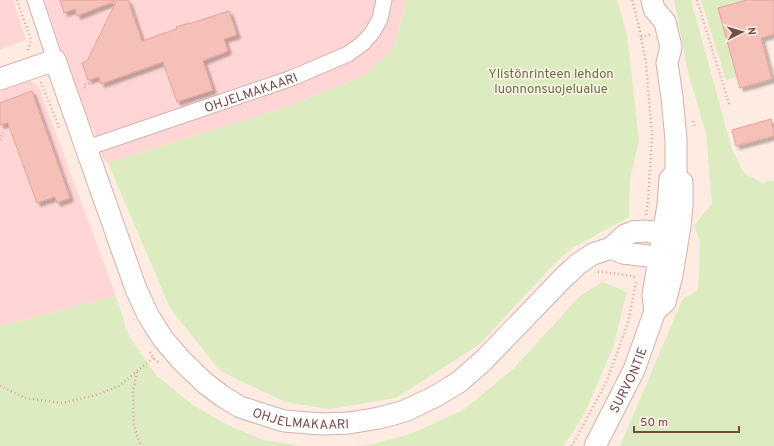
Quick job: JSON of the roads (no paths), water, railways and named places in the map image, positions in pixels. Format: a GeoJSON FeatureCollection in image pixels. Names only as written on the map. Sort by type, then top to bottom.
{"type":"FeatureCollection","features":[{"type":"Feature","properties":{"kind":"street","name":"OHJELMAKAARI"},"geometry":{"type":"LineString","coordinates":[[35,0],[136,289],[148,315],[163,339],[182,361],[205,383],[240,407],[284,421],[322,424],[349,423],[371,420],[405,411],[436,396],[459,382],[483,361],[578,264],[593,254],[611,248],[625,235],[633,232],[662,233]]}},
{"type":"Feature","properties":{"kind":"street","name":"OHJELMAKAARI"},"geometry":{"type":"LineString","coordinates":[[87,148],[292,78],[348,54],[362,44],[372,33],[380,19],[384,0]]}},
{"type":"Feature","properties":{"kind":"street","name":"SURVONTIE"},"geometry":{"type":"LineString","coordinates":[[595,446],[634,370],[655,311],[653,295],[667,258],[662,233],[668,205],[670,178],[676,172],[676,140],[672,97],[666,63],[671,47],[665,22],[653,5]]}},
{"type":"Feature","properties":{"kind":"street"},"geometry":{"type":"LineString","coordinates":[[0,79],[56,60]]}},
{"type":"Feature","properties":{"kind":"street"},"geometry":{"type":"LineString","coordinates":[[611,248],[623,253],[667,258]]}},
{"type":"Feature","properties":{"kind":"park label","name":"Ylistönrinteen lehdon luonnonsuojelualue"},"geometry":{"type":"Point","coordinates":[551,80]}}]}
